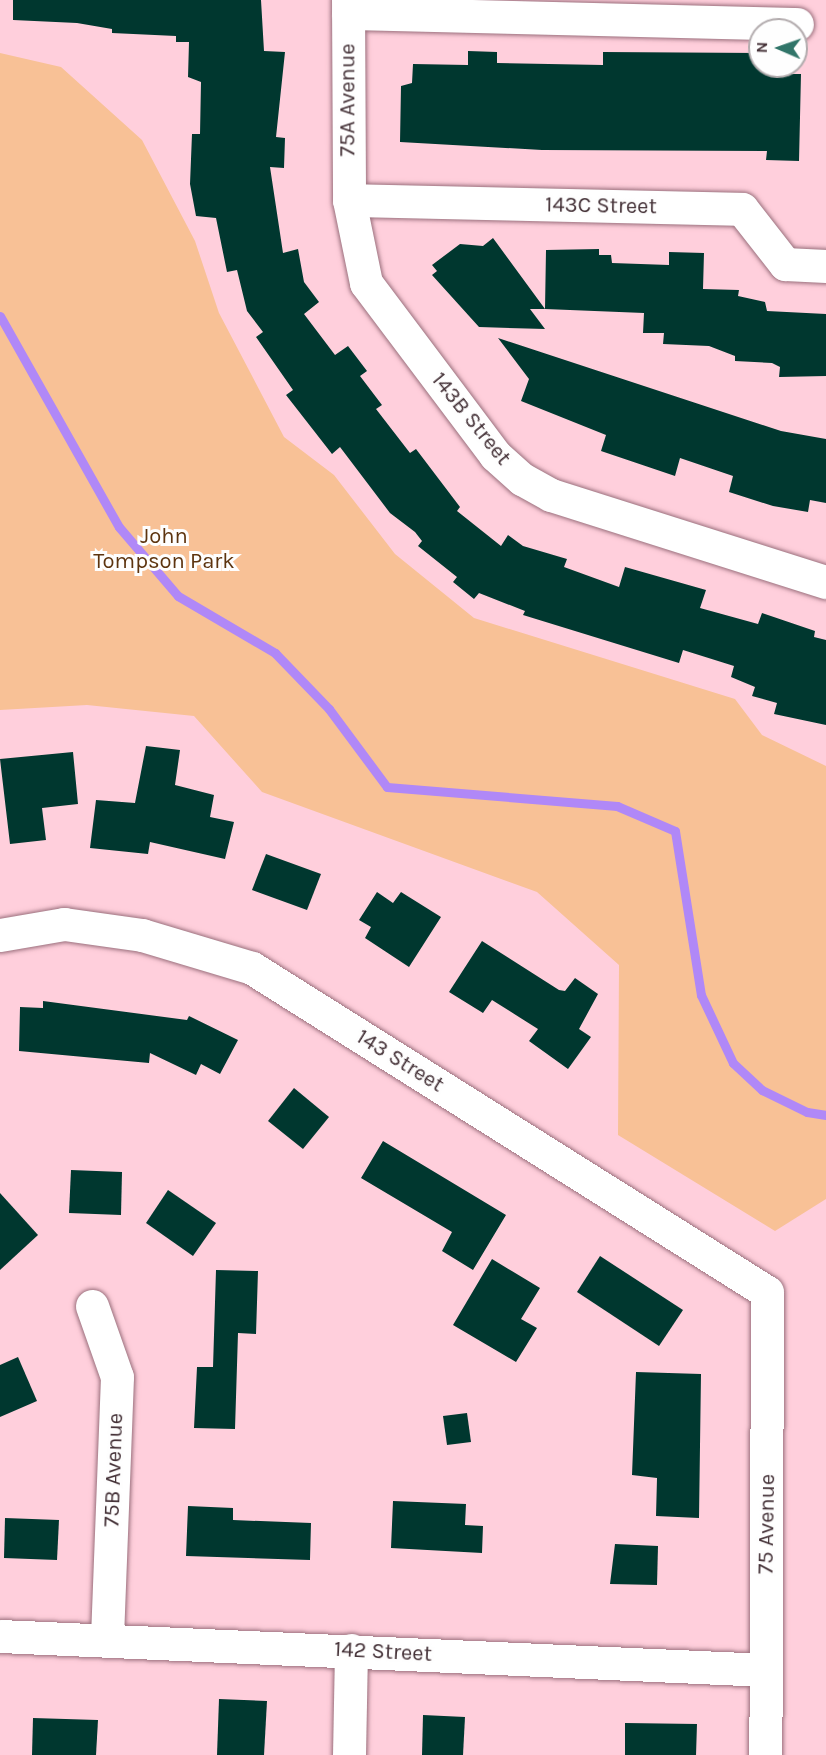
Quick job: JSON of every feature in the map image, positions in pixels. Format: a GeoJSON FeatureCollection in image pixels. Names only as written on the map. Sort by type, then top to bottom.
{"type":"FeatureCollection","features":[{"type":"Feature","properties":{"kind":"street"},"geometry":{"type":"LineString","coordinates":[[348,7],[748,22]]}},
{"type":"Feature","properties":{"kind":"street","name":"75A Avenue"},"geometry":{"type":"LineString","coordinates":[[348,7],[349,200]]}},
{"type":"Feature","properties":{"kind":"street","name":"143C Street"},"geometry":{"type":"LineString","coordinates":[[349,200],[742,209],[785,264],[826,266]]}},
{"type":"Feature","properties":{"kind":"street","name":"143B Street"},"geometry":{"type":"LineString","coordinates":[[349,200],[366,282],[495,455],[522,479],[551,495],[826,582]]}},
{"type":"Feature","properties":{"kind":"street","name":"143 Street"},"geometry":{"type":"LineString","coordinates":[[0,935],[64,924],[142,935],[252,968],[767,1292]]}},
{"type":"Feature","properties":{"kind":"street","name":"75 Avenue"},"geometry":{"type":"LineString","coordinates":[[765,1755],[767,1292]]}},
{"type":"Feature","properties":{"kind":"street","name":"75B Avenue"},"geometry":{"type":"LineString","coordinates":[[92,1306],[117,1377],[107,1639]]}},
{"type":"Feature","properties":{"kind":"street","name":"142 Street"},"geometry":{"type":"LineString","coordinates":[[0,1636],[766,1670]]}},
{"type":"Feature","properties":{"kind":"street"},"geometry":{"type":"LineString","coordinates":[[349,1755],[351,1650]]}},
{"type":"Feature","properties":{"kind":"green space","name":"John Tompson Park"},"geometry":{"type":"Polygon","coordinates":[[[0,53],[61,67],[142,140],[195,241],[219,313],[284,437],[334,475],[395,554],[474,618],[735,699],[762,735],[826,766],[826,1199],[775,1231],[618,1135],[619,965],[537,892],[262,792],[194,716],[87,705],[0,710],[0,53]]]}},
{"type":"Feature","properties":{"kind":"building"},"geometry":{"type":"Polygon","coordinates":[[[13,0],[261,0],[264,51],[285,52],[276,137],[285,138],[284,168],[270,167],[283,253],[298,249],[304,282],[319,302],[304,314],[335,355],[348,346],[367,371],[360,376],[382,405],[376,409],[410,453],[416,449],[460,507],[457,511],[501,546],[508,535],[523,546],[567,559],[564,567],[619,587],[625,567],[706,590],[700,608],[758,624],[762,613],[815,631],[814,637],[826,640],[826,725],[774,714],[777,703],[752,696],[755,687],[731,677],[734,666],[683,650],[679,663],[523,615],[525,611],[479,593],[474,599],[453,582],[457,577],[418,546],[422,541],[415,532],[390,513],[340,447],[332,454],[286,395],[293,390],[256,337],[263,332],[247,311],[237,270],[227,272],[216,218],[196,216],[190,184],[192,134],[200,134],[201,82],[188,77],[189,42],[176,42],[176,36],[112,33],[112,29],[77,23],[13,20],[13,0]]]}},
{"type":"Feature","properties":{"kind":"building"},"geometry":{"type":"Polygon","coordinates":[[[468,51],[497,52],[497,63],[603,65],[603,52],[748,53],[748,78],[801,78],[799,161],[766,160],[767,151],[542,150],[400,142],[401,86],[412,83],[413,64],[468,65],[468,51]]]}},
{"type":"Feature","properties":{"kind":"building"},"geometry":{"type":"Polygon","coordinates":[[[493,238],[545,309],[530,309],[545,329],[479,327],[432,275],[437,271],[432,265],[460,244],[483,246],[493,238]]]}},
{"type":"Feature","properties":{"kind":"building"},"geometry":{"type":"Polygon","coordinates":[[[599,249],[599,255],[611,255],[612,263],[669,265],[669,252],[704,253],[703,289],[739,290],[738,296],[765,302],[767,311],[826,314],[826,376],[779,377],[780,367],[772,363],[735,361],[735,356],[709,346],[663,344],[664,333],[643,333],[644,313],[545,309],[546,250],[599,249]]]}},
{"type":"Feature","properties":{"kind":"building"},"geometry":{"type":"Polygon","coordinates":[[[498,338],[781,431],[826,439],[826,503],[810,500],[808,512],[773,506],[729,492],[733,476],[680,458],[675,476],[601,451],[606,435],[521,401],[529,379],[498,338]]]}},
{"type":"Feature","properties":{"kind":"building"},"geometry":{"type":"Polygon","coordinates":[[[146,746],[180,750],[175,785],[214,795],[210,817],[234,822],[225,859],[150,842],[148,854],[90,848],[96,800],[135,803],[146,746]]]}},
{"type":"Feature","properties":{"kind":"building"},"geometry":{"type":"Polygon","coordinates":[[[73,752],[78,804],[42,808],[46,840],[10,844],[0,759],[73,752]]]}},
{"type":"Feature","properties":{"kind":"building"},"geometry":{"type":"Polygon","coordinates":[[[266,854],[321,874],[307,910],[252,890],[266,854]]]}},
{"type":"Feature","properties":{"kind":"building"},"geometry":{"type":"Polygon","coordinates":[[[377,892],[393,903],[401,892],[441,917],[409,967],[365,938],[371,927],[359,920],[377,892]]]}},
{"type":"Feature","properties":{"kind":"building"},"geometry":{"type":"Polygon","coordinates":[[[482,941],[559,990],[565,991],[575,978],[598,994],[579,1029],[591,1037],[568,1069],[529,1041],[538,1029],[492,1000],[483,1013],[449,992],[482,941]]]}},
{"type":"Feature","properties":{"kind":"building"},"geometry":{"type":"Polygon","coordinates":[[[43,1001],[187,1020],[189,1016],[238,1040],[220,1074],[201,1064],[196,1075],[150,1053],[149,1063],[19,1051],[20,1007],[43,1008],[43,1001]]]}},
{"type":"Feature","properties":{"kind":"building"},"geometry":{"type":"Polygon","coordinates":[[[294,1088],[329,1117],[303,1149],[268,1121],[294,1088]]]}},
{"type":"Feature","properties":{"kind":"building"},"geometry":{"type":"Polygon","coordinates":[[[383,1141],[506,1215],[473,1270],[442,1251],[452,1232],[361,1178],[383,1141]]]}},
{"type":"Feature","properties":{"kind":"building"},"geometry":{"type":"Polygon","coordinates":[[[71,1170],[122,1172],[121,1215],[69,1213],[71,1170]]]}},
{"type":"Feature","properties":{"kind":"building"},"geometry":{"type":"Polygon","coordinates":[[[168,1190],[216,1223],[193,1256],[146,1223],[168,1190]]]}},
{"type":"Feature","properties":{"kind":"building"},"geometry":{"type":"Polygon","coordinates":[[[0,1193],[38,1235],[0,1270],[0,1193]]]}},
{"type":"Feature","properties":{"kind":"building"},"geometry":{"type":"Polygon","coordinates":[[[600,1256],[683,1310],[659,1346],[577,1292],[600,1256]]]}},
{"type":"Feature","properties":{"kind":"building"},"geometry":{"type":"Polygon","coordinates":[[[492,1259],[540,1288],[521,1319],[537,1328],[516,1362],[453,1325],[492,1259]]]}},
{"type":"Feature","properties":{"kind":"building"},"geometry":{"type":"Polygon","coordinates":[[[216,1270],[258,1271],[256,1334],[238,1333],[235,1429],[194,1428],[197,1367],[213,1367],[216,1270]]]}},
{"type":"Feature","properties":{"kind":"building"},"geometry":{"type":"Polygon","coordinates":[[[18,1357],[37,1401],[0,1417],[0,1365],[18,1357]]]}},
{"type":"Feature","properties":{"kind":"building"},"geometry":{"type":"Polygon","coordinates":[[[636,1372],[701,1374],[699,1518],[656,1516],[657,1478],[632,1475],[636,1372]]]}},
{"type":"Feature","properties":{"kind":"building"},"geometry":{"type":"Polygon","coordinates":[[[467,1413],[471,1442],[447,1445],[443,1416],[467,1413]]]}},
{"type":"Feature","properties":{"kind":"building"},"geometry":{"type":"Polygon","coordinates":[[[393,1501],[466,1504],[465,1525],[483,1526],[482,1553],[391,1548],[393,1501]]]}},
{"type":"Feature","properties":{"kind":"building"},"geometry":{"type":"Polygon","coordinates":[[[188,1506],[233,1508],[233,1520],[311,1523],[310,1560],[186,1556],[188,1506]]]}},
{"type":"Feature","properties":{"kind":"building"},"geometry":{"type":"Polygon","coordinates":[[[5,1518],[59,1520],[57,1560],[4,1558],[5,1518]]]}},
{"type":"Feature","properties":{"kind":"building"},"geometry":{"type":"Polygon","coordinates":[[[615,1544],[658,1546],[657,1585],[610,1584],[615,1544]]]}},
{"type":"Feature","properties":{"kind":"building"},"geometry":{"type":"Polygon","coordinates":[[[219,1699],[267,1701],[264,1755],[217,1755],[219,1699]]]}},
{"type":"Feature","properties":{"kind":"building"},"geometry":{"type":"Polygon","coordinates":[[[423,1715],[465,1717],[463,1755],[422,1755],[423,1715]]]}},
{"type":"Feature","properties":{"kind":"building"},"geometry":{"type":"Polygon","coordinates":[[[33,1718],[98,1720],[96,1755],[32,1755],[33,1718]]]}},
{"type":"Feature","properties":{"kind":"building"},"geometry":{"type":"Polygon","coordinates":[[[625,1723],[697,1724],[696,1755],[625,1755],[625,1723]]]}},
{"type":"Feature","properties":{"kind":"waterway"},"geometry":{"type":"LineString","coordinates":[[0,316],[119,527],[178,596],[275,653],[329,709],[387,787],[617,806],[675,831],[701,995],[733,1063],[762,1090],[807,1112],[826,1115]]}}]}
